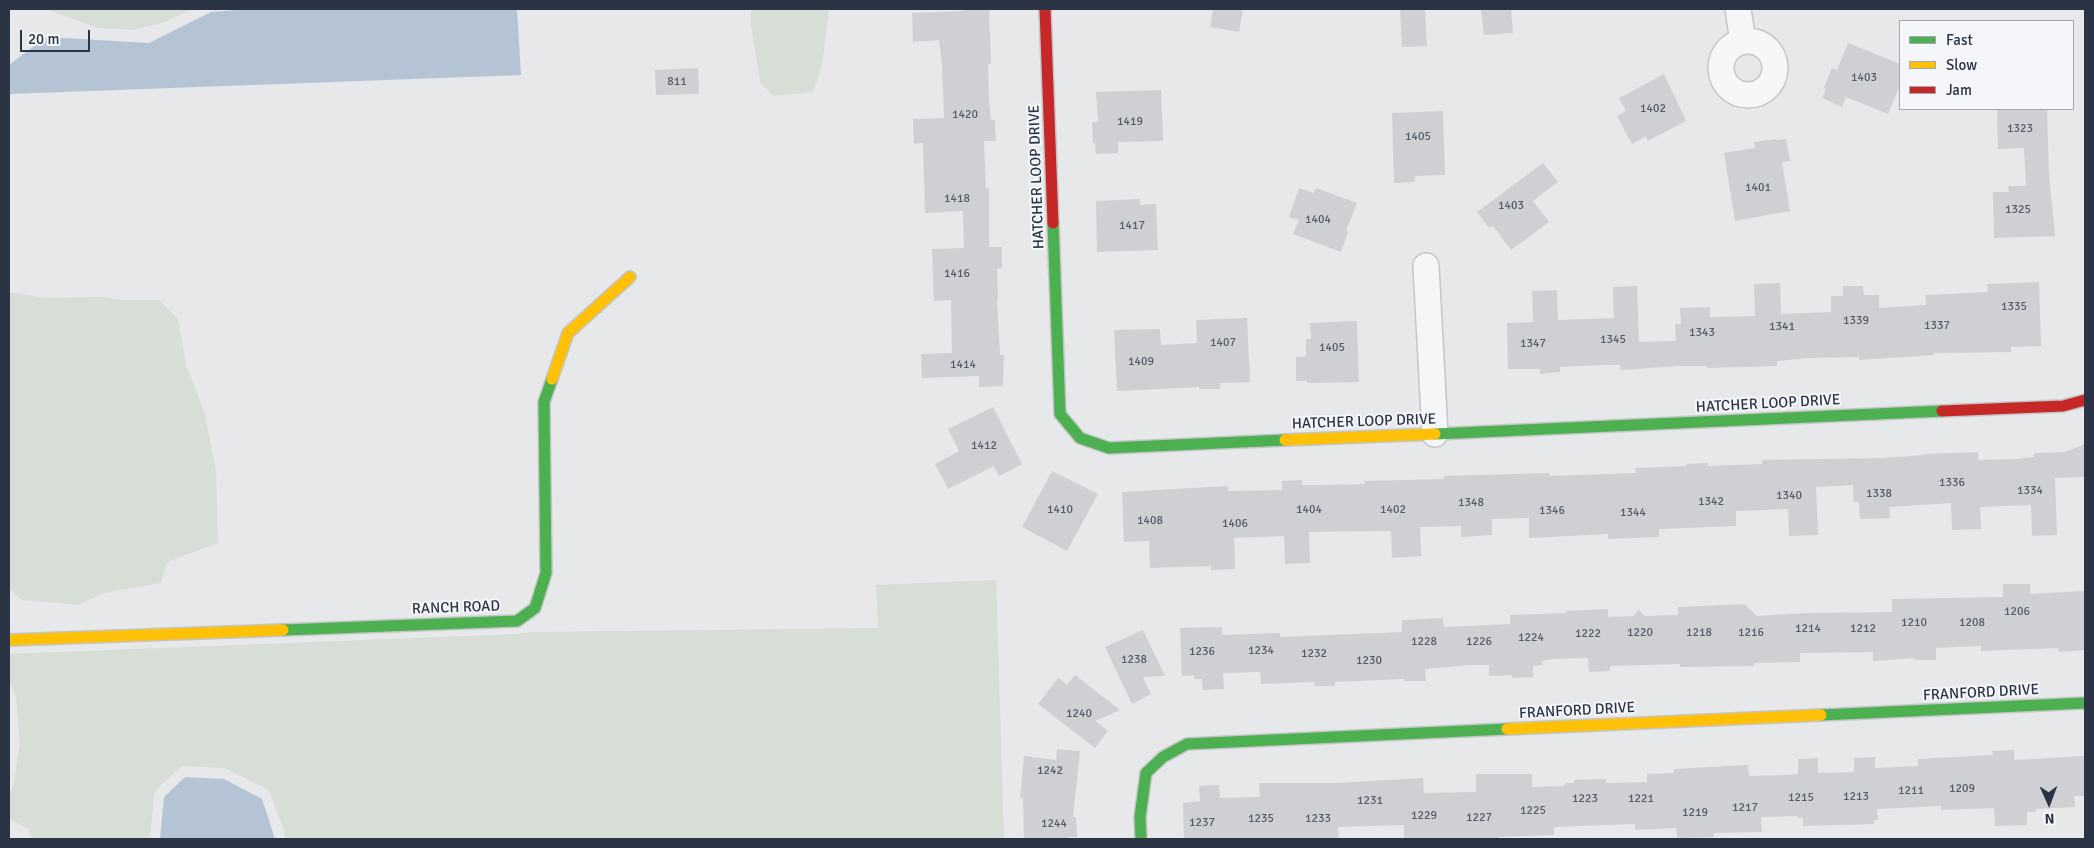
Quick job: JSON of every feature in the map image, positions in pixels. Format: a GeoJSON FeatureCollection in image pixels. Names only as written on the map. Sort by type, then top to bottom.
{"type":"FeatureCollection","features":[{"type":"Feature","properties":{"kind":"street","name":"HATCHER LOOP DRIVE"},"geometry":{"type":"LineString","coordinates":[[1046,9],[1060,414],[1080,438],[1109,448],[2063,406],[2085,400]]}},
{"type":"Feature","properties":{"kind":"street"},"geometry":{"type":"LineString","coordinates":[[1738,9],[1743,42]]}},
{"type":"Feature","properties":{"kind":"street"},"geometry":{"type":"LineString","coordinates":[[1426,266],[1435,434]]}},
{"type":"Feature","properties":{"kind":"street","name":"RANCH ROAD"},"geometry":{"type":"LineString","coordinates":[[9,640],[517,621],[535,608],[546,573],[544,402],[568,333],[630,277]]}},
{"type":"Feature","properties":{"kind":"street","name":"FRANFORD DRIVE"},"geometry":{"type":"LineString","coordinates":[[1141,839],[1140,817],[1146,773],[1164,757],[1186,744],[2085,703]]}},
{"type":"Feature","properties":{"kind":"shaded area"},"geometry":{"type":"Polygon","coordinates":[[[46,9],[192,9],[165,22],[133,30],[97,28],[46,9]]]}},
{"type":"Feature","properties":{"kind":"shaded area"},"geometry":{"type":"Polygon","coordinates":[[[751,9],[829,9],[822,65],[813,92],[773,96],[760,82],[751,24],[751,9]]]}},
{"type":"Feature","properties":{"kind":"shaded area"},"geometry":{"type":"Polygon","coordinates":[[[9,292],[47,298],[102,297],[122,300],[159,300],[178,319],[186,365],[205,414],[216,472],[218,543],[167,562],[161,583],[104,593],[79,605],[22,600],[9,589],[9,292]]]}},
{"type":"Feature","properties":{"kind":"shaded area"},"geometry":{"type":"Polygon","coordinates":[[[996,580],[1004,839],[285,839],[271,795],[266,788],[224,768],[182,766],[158,788],[154,795],[150,839],[32,839],[28,829],[9,818],[9,795],[14,783],[20,743],[16,696],[9,681],[9,654],[532,632],[878,628],[876,585],[996,580]]]}},
{"type":"Feature","properties":{"kind":"water"},"geometry":{"type":"Polygon","coordinates":[[[250,9],[517,9],[521,75],[9,94],[9,65],[46,37],[149,43],[211,12],[250,9]]]}},
{"type":"Feature","properties":{"kind":"water"},"geometry":{"type":"Polygon","coordinates":[[[185,777],[224,779],[262,799],[275,839],[160,839],[164,797],[185,777]]]}},
{"type":"Feature","properties":{"kind":"building"},"geometry":{"type":"Polygon","coordinates":[[[963,9],[989,10],[991,64],[988,64],[989,104],[991,120],[995,120],[996,141],[984,141],[986,188],[989,188],[989,247],[1002,247],[1002,268],[997,269],[997,299],[1000,355],[1004,355],[1003,386],[979,387],[979,376],[922,378],[921,354],[952,353],[951,300],[934,301],[932,249],[964,248],[963,211],[925,213],[923,143],[914,144],[913,119],[944,118],[942,65],[939,40],[913,42],[912,13],[963,11],[963,9]]]}},
{"type":"Feature","properties":{"kind":"building"},"geometry":{"type":"Polygon","coordinates":[[[1213,9],[1243,9],[1239,32],[1210,27],[1213,9]]]}},
{"type":"Feature","properties":{"kind":"building"},"geometry":{"type":"Polygon","coordinates":[[[1400,9],[1425,9],[1427,46],[1402,47],[1400,9]]]}},
{"type":"Feature","properties":{"kind":"building"},"geometry":{"type":"Polygon","coordinates":[[[1481,9],[1511,9],[1513,33],[1484,35],[1481,9]]]}},
{"type":"Feature","properties":{"kind":"building"},"geometry":{"type":"Polygon","coordinates":[[[1848,43],[1899,64],[1899,87],[1888,114],[1846,97],[1842,107],[1822,98],[1832,68],[1837,70],[1848,43]]]}},
{"type":"Feature","properties":{"kind":"building"},"geometry":{"type":"Polygon","coordinates":[[[698,68],[699,94],[656,95],[655,70],[698,68]]]}},
{"type":"Feature","properties":{"kind":"building"},"geometry":{"type":"Polygon","coordinates":[[[1664,74],[1686,121],[1648,141],[1646,136],[1632,144],[1617,116],[1626,111],[1619,98],[1664,74]]]}},
{"type":"Feature","properties":{"kind":"building"},"geometry":{"type":"Polygon","coordinates":[[[1161,90],[1163,141],[1118,142],[1118,153],[1096,154],[1095,143],[1093,143],[1092,122],[1098,122],[1096,92],[1161,90]]]}},
{"type":"Feature","properties":{"kind":"building"},"geometry":{"type":"Polygon","coordinates":[[[1997,110],[2047,110],[2049,174],[2055,236],[1994,238],[1993,192],[2009,192],[2008,186],[2026,186],[2024,148],[1998,149],[1997,110]]]}},
{"type":"Feature","properties":{"kind":"building"},"geometry":{"type":"Polygon","coordinates":[[[1443,111],[1445,175],[1415,176],[1415,182],[1394,183],[1392,113],[1443,111]]]}},
{"type":"Feature","properties":{"kind":"building"},"geometry":{"type":"Polygon","coordinates":[[[1786,139],[1790,161],[1782,162],[1790,211],[1735,221],[1724,153],[1755,148],[1754,142],[1786,139]]]}},
{"type":"Feature","properties":{"kind":"building"},"geometry":{"type":"Polygon","coordinates":[[[1543,163],[1558,182],[1533,201],[1549,222],[1511,250],[1493,226],[1489,228],[1477,212],[1543,163]]]}},
{"type":"Feature","properties":{"kind":"building"},"geometry":{"type":"Polygon","coordinates":[[[1299,188],[1314,193],[1316,188],[1357,203],[1346,231],[1348,232],[1341,252],[1293,234],[1299,220],[1289,217],[1299,188]]]}},
{"type":"Feature","properties":{"kind":"building"},"geometry":{"type":"Polygon","coordinates":[[[1140,199],[1140,205],[1156,204],[1158,250],[1097,252],[1096,201],[1140,199]]]}},
{"type":"Feature","properties":{"kind":"building"},"geometry":{"type":"Polygon","coordinates":[[[2039,282],[2041,346],[2011,347],[2011,352],[1934,353],[1934,355],[1859,360],[1859,357],[1809,358],[1777,361],[1777,366],[1707,368],[1707,366],[1677,366],[1620,370],[1620,365],[1602,365],[1560,367],[1560,372],[1540,374],[1540,369],[1508,369],[1507,323],[1533,322],[1532,291],[1557,290],[1558,320],[1614,318],[1613,287],[1637,286],[1639,342],[1676,341],[1675,324],[1681,324],[1680,308],[1710,307],[1710,317],[1755,316],[1754,284],[1780,283],[1781,314],[1831,312],[1831,296],[1843,296],[1843,286],[1863,286],[1864,295],[1879,295],[1879,308],[1926,305],[1925,295],[1988,292],[1987,284],[2039,282]]]}},
{"type":"Feature","properties":{"kind":"building"},"geometry":{"type":"Polygon","coordinates":[[[1247,318],[1250,382],[1220,383],[1220,389],[1199,389],[1199,387],[1117,391],[1114,330],[1160,329],[1161,345],[1197,343],[1196,320],[1247,318]]]}},
{"type":"Feature","properties":{"kind":"building"},"geometry":{"type":"Polygon","coordinates":[[[1357,321],[1359,382],[1307,383],[1307,381],[1296,381],[1296,357],[1306,356],[1306,339],[1311,339],[1310,323],[1357,321]]]}},
{"type":"Feature","properties":{"kind":"building"},"geometry":{"type":"Polygon","coordinates":[[[993,407],[1022,464],[999,476],[994,466],[948,489],[935,464],[959,451],[948,429],[993,407]]]}},
{"type":"Feature","properties":{"kind":"building"},"geometry":{"type":"Polygon","coordinates":[[[2085,444],[2085,477],[2055,478],[2057,535],[2032,536],[2031,505],[1980,507],[1981,529],[1952,530],[1951,503],[1889,507],[1890,518],[1860,519],[1859,502],[1854,502],[1853,485],[1816,487],[1818,535],[1789,536],[1788,509],[1736,511],[1736,526],[1659,529],[1659,537],[1608,539],[1608,534],[1529,538],[1529,518],[1492,519],[1492,535],[1461,537],[1461,526],[1420,527],[1421,556],[1392,558],[1391,531],[1309,532],[1310,563],[1285,564],[1284,536],[1234,538],[1235,569],[1211,570],[1211,566],[1150,568],[1149,541],[1124,542],[1122,492],[1228,486],[1228,491],[1282,490],[1282,481],[1302,480],[1302,485],[1365,484],[1365,481],[1444,479],[1444,476],[1549,473],[1550,476],[1636,473],[1635,468],[1686,466],[1686,464],[1708,463],[1708,466],[1762,464],[1762,460],[1882,458],[1978,452],[1978,460],[2017,459],[2034,457],[2034,453],[2065,452],[2085,444]]]}},
{"type":"Feature","properties":{"kind":"building"},"geometry":{"type":"Polygon","coordinates":[[[1052,471],[1098,494],[1067,551],[1022,527],[1052,471]]]}},
{"type":"Feature","properties":{"kind":"building"},"geometry":{"type":"Polygon","coordinates":[[[2003,584],[2030,584],[2030,594],[2084,591],[2085,650],[2059,652],[2058,648],[1981,651],[1981,646],[1936,648],[1936,660],[1915,660],[1914,658],[1873,661],[1873,652],[1800,653],[1800,662],[1754,663],[1754,666],[1680,667],[1680,664],[1610,666],[1610,671],[1589,672],[1588,658],[1552,659],[1542,661],[1542,665],[1533,666],[1533,677],[1512,678],[1512,675],[1489,676],[1489,665],[1470,665],[1425,669],[1426,681],[1404,681],[1404,679],[1335,682],[1335,686],[1314,686],[1314,682],[1261,684],[1260,672],[1223,673],[1224,689],[1203,690],[1202,679],[1194,679],[1194,675],[1182,676],[1180,628],[1222,627],[1222,635],[1280,633],[1280,637],[1402,632],[1402,620],[1443,618],[1444,627],[1510,624],[1510,615],[1608,609],[1608,617],[1633,616],[1639,610],[1645,616],[1678,615],[1678,607],[1744,604],[1757,616],[1805,613],[1892,612],[1892,599],[2003,597],[2003,584]]]}},
{"type":"Feature","properties":{"kind":"building"},"geometry":{"type":"Polygon","coordinates":[[[1143,630],[1165,676],[1143,677],[1151,694],[1132,704],[1105,647],[1143,630]]]}},
{"type":"Feature","properties":{"kind":"building"},"geometry":{"type":"Polygon","coordinates":[[[1075,675],[1120,710],[1095,721],[1108,731],[1095,748],[1038,704],[1058,678],[1067,685],[1075,675]]]}},
{"type":"Feature","properties":{"kind":"building"},"geometry":{"type":"Polygon","coordinates":[[[1057,749],[1080,751],[1073,817],[1076,817],[1077,837],[1068,837],[1068,839],[1024,839],[1023,798],[1020,798],[1024,756],[1056,760],[1057,749]]]}},
{"type":"Feature","properties":{"kind":"building"},"geometry":{"type":"Polygon","coordinates":[[[2014,750],[2014,760],[2085,756],[2085,796],[2074,796],[2075,807],[2036,809],[2036,812],[2027,812],[2027,825],[1995,826],[1994,808],[1941,810],[1941,806],[1877,809],[1878,820],[1874,820],[1874,824],[1803,826],[1803,818],[1798,818],[1797,816],[1761,817],[1762,832],[1714,833],[1714,837],[1677,838],[1676,828],[1635,830],[1635,824],[1554,827],[1554,835],[1498,837],[1499,839],[1404,839],[1404,825],[1338,827],[1339,839],[1184,839],[1183,803],[1200,801],[1199,786],[1219,785],[1220,798],[1260,797],[1259,783],[1337,783],[1423,778],[1424,793],[1476,792],[1476,774],[1532,774],[1532,787],[1564,786],[1565,783],[1574,783],[1574,780],[1606,779],[1606,783],[1647,782],[1647,774],[1674,773],[1674,769],[1727,766],[1748,765],[1749,776],[1798,774],[1798,759],[1818,758],[1818,773],[1854,772],[1854,758],[1875,757],[1875,768],[1918,766],[1918,759],[1993,755],[1992,751],[2014,750]]]}},
{"type":"Feature","properties":{"kind":"traffic: fast"},"geometry":{"type":"LineString","coordinates":[[1053,223],[1060,414],[1080,438],[1109,448],[1285,440]]}},
{"type":"Feature","properties":{"kind":"traffic: fast"},"geometry":{"type":"LineString","coordinates":[[283,630],[517,621],[535,608],[546,573],[544,402],[552,379]]}},
{"type":"Feature","properties":{"kind":"traffic: fast"},"geometry":{"type":"LineString","coordinates":[[1435,434],[1942,411]]}},
{"type":"Feature","properties":{"kind":"traffic: fast"},"geometry":{"type":"LineString","coordinates":[[1821,715],[2085,703]]}},
{"type":"Feature","properties":{"kind":"traffic: fast"},"geometry":{"type":"LineString","coordinates":[[1141,839],[1140,817],[1146,773],[1163,757],[1187,744],[1507,729]]}},
{"type":"Feature","properties":{"kind":"traffic: slow"},"geometry":{"type":"LineString","coordinates":[[552,379],[568,333],[630,277]]}},
{"type":"Feature","properties":{"kind":"traffic: slow"},"geometry":{"type":"LineString","coordinates":[[1285,440],[1435,434]]}},
{"type":"Feature","properties":{"kind":"traffic: slow"},"geometry":{"type":"LineString","coordinates":[[9,640],[283,630]]}},
{"type":"Feature","properties":{"kind":"traffic: slow"},"geometry":{"type":"LineString","coordinates":[[1507,729],[1821,715]]}},
{"type":"Feature","properties":{"kind":"traffic: jam"},"geometry":{"type":"LineString","coordinates":[[1045,9],[1053,223]]}},
{"type":"Feature","properties":{"kind":"traffic: jam"},"geometry":{"type":"LineString","coordinates":[[1942,411],[2063,406],[2085,400]]}}]}
